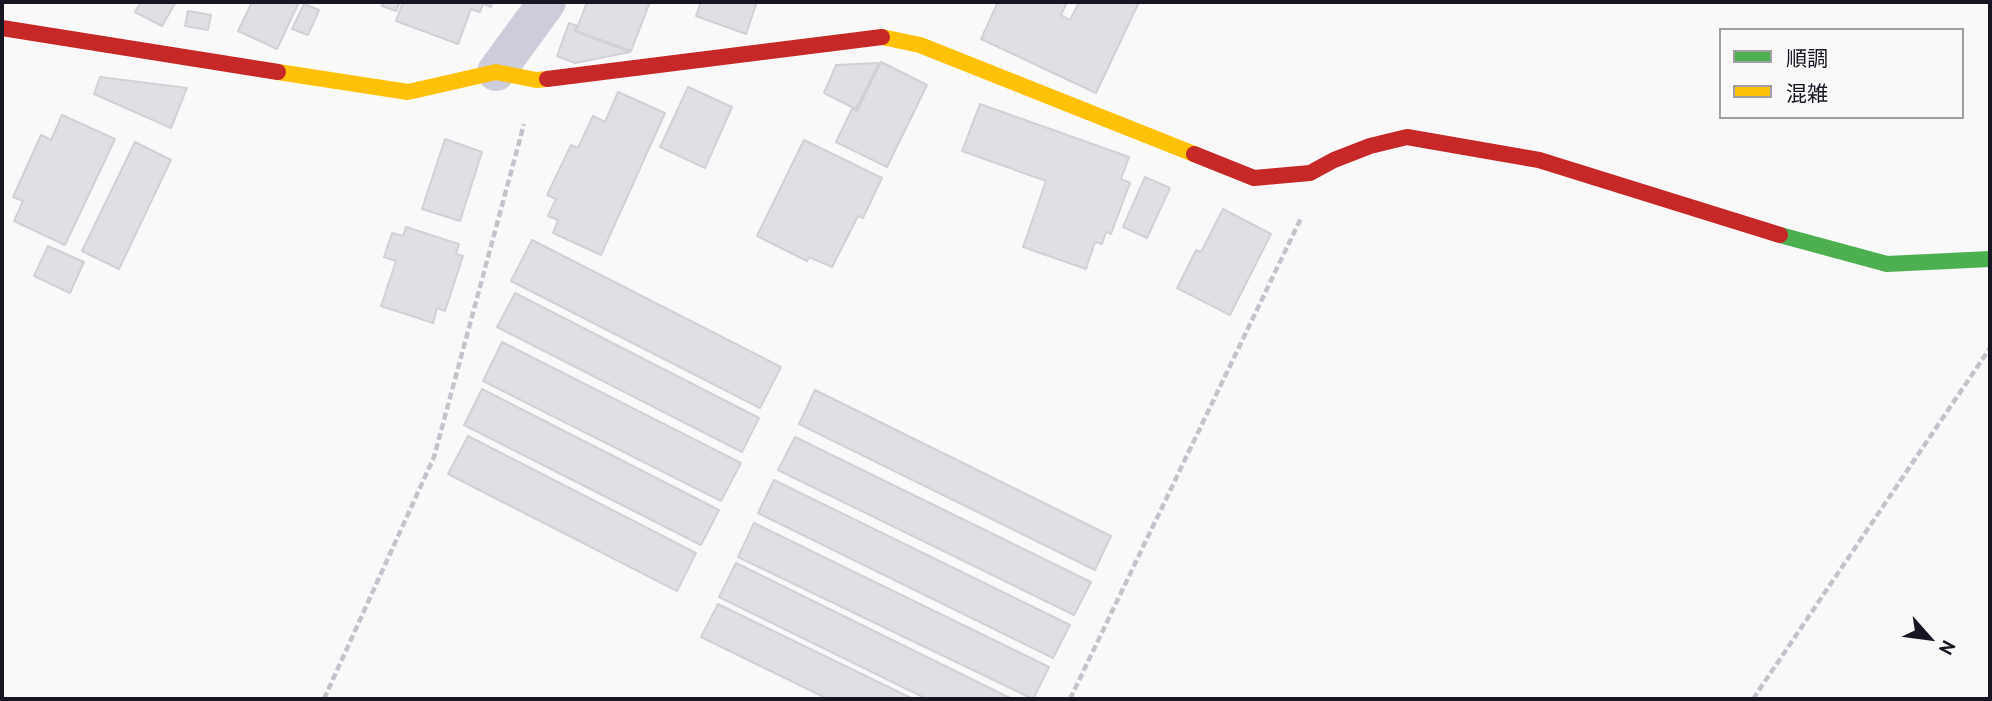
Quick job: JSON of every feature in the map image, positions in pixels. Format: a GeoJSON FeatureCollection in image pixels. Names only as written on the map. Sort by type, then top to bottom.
{"type":"FeatureCollection","features":[{"type":"Feature","properties":{"kind":"street"},"geometry":{"type":"LineString","coordinates":[[496,72],[547,2]]}},
{"type":"Feature","properties":{"kind":"street"},"geometry":{"type":"LineString","coordinates":[[2,28],[408,92],[496,72],[536,80],[880,37],[920,46],[1254,178],[1310,173],[1370,146],[1408,137],[1539,160],[1803,242],[1887,264],[1990,259]]}},
{"type":"Feature","properties":{"kind":"path"},"geometry":{"type":"LineString","coordinates":[[324,699],[434,457],[536,80]]}},
{"type":"Feature","properties":{"kind":"path"},"geometry":{"type":"LineString","coordinates":[[1070,699],[1309,202],[1310,173]]}},
{"type":"Feature","properties":{"kind":"path"},"geometry":{"type":"LineString","coordinates":[[1753,699],[1990,348]]}},
{"type":"Feature","properties":{"kind":"building"},"geometry":{"type":"Polygon","coordinates":[[[141,2],[176,2],[162,26],[135,12],[141,2]]]}},
{"type":"Feature","properties":{"kind":"building"},"geometry":{"type":"Polygon","coordinates":[[[252,2],[299,2],[277,49],[238,31],[252,2]]]}},
{"type":"Feature","properties":{"kind":"building"},"geometry":{"type":"Polygon","coordinates":[[[383,2],[400,2],[396,11],[382,6],[383,2]]]}},
{"type":"Feature","properties":{"kind":"building"},"geometry":{"type":"Polygon","coordinates":[[[403,2],[492,2],[491,7],[483,4],[480,12],[471,9],[458,44],[396,21],[403,2]]]}},
{"type":"Feature","properties":{"kind":"building"},"geometry":{"type":"Polygon","coordinates":[[[587,2],[650,2],[631,51],[576,31],[587,2]]]}},
{"type":"Feature","properties":{"kind":"building"},"geometry":{"type":"Polygon","coordinates":[[[701,2],[757,2],[746,34],[696,16],[701,2]]]}},
{"type":"Feature","properties":{"kind":"building"},"geometry":{"type":"Polygon","coordinates":[[[998,2],[1067,2],[1061,15],[1070,20],[1079,2],[1139,2],[1096,93],[981,39],[998,2]]]}},
{"type":"Feature","properties":{"kind":"building"},"geometry":{"type":"Polygon","coordinates":[[[304,4],[319,10],[308,35],[292,29],[304,4]]]}},
{"type":"Feature","properties":{"kind":"building"},"geometry":{"type":"Polygon","coordinates":[[[188,11],[211,15],[208,30],[185,26],[188,11]]]}},
{"type":"Feature","properties":{"kind":"building"},"geometry":{"type":"Polygon","coordinates":[[[569,23],[577,26],[575,31],[630,52],[575,63],[557,56],[569,23]]]}},
{"type":"Feature","properties":{"kind":"building"},"geometry":{"type":"Polygon","coordinates":[[[881,62],[927,85],[887,167],[836,142],[852,109],[857,111],[881,62]]]}},
{"type":"Feature","properties":{"kind":"building"},"geometry":{"type":"Polygon","coordinates":[[[879,63],[856,109],[824,93],[836,65],[879,63]]]}},
{"type":"Feature","properties":{"kind":"building"},"geometry":{"type":"Polygon","coordinates":[[[100,77],[187,88],[171,128],[94,94],[100,77]]]}},
{"type":"Feature","properties":{"kind":"building"},"geometry":{"type":"Polygon","coordinates":[[[688,87],[732,107],[705,168],[660,147],[688,87]]]}},
{"type":"Feature","properties":{"kind":"building"},"geometry":{"type":"Polygon","coordinates":[[[618,92],[665,113],[601,255],[553,233],[558,220],[548,216],[556,199],[547,195],[571,145],[578,148],[593,116],[605,122],[618,92]]]}},
{"type":"Feature","properties":{"kind":"building"},"geometry":{"type":"Polygon","coordinates":[[[980,104],[1129,157],[1121,179],[1130,183],[1111,234],[1106,232],[1102,244],[1095,242],[1086,269],[1023,247],[1046,181],[962,151],[980,104]]]}},
{"type":"Feature","properties":{"kind":"building"},"geometry":{"type":"Polygon","coordinates":[[[62,115],[115,139],[65,245],[14,221],[23,201],[13,197],[41,135],[51,140],[62,115]]]}},
{"type":"Feature","properties":{"kind":"building"},"geometry":{"type":"Polygon","coordinates":[[[445,139],[482,152],[460,221],[422,209],[445,139]]]}},
{"type":"Feature","properties":{"kind":"building"},"geometry":{"type":"Polygon","coordinates":[[[804,140],[882,178],[863,218],[858,216],[832,267],[809,257],[807,261],[757,236],[804,140]]]}},
{"type":"Feature","properties":{"kind":"building"},"geometry":{"type":"Polygon","coordinates":[[[135,142],[171,160],[119,269],[82,251],[135,142]]]}},
{"type":"Feature","properties":{"kind":"building"},"geometry":{"type":"Polygon","coordinates":[[[1145,177],[1170,188],[1147,238],[1123,227],[1145,177]]]}},
{"type":"Feature","properties":{"kind":"building"},"geometry":{"type":"Polygon","coordinates":[[[1223,209],[1271,234],[1230,315],[1177,288],[1196,250],[1201,252],[1223,209]]]}},
{"type":"Feature","properties":{"kind":"building"},"geometry":{"type":"Polygon","coordinates":[[[406,227],[459,244],[456,254],[463,256],[445,311],[437,308],[433,323],[381,306],[396,261],[384,257],[392,233],[403,236],[406,227]]]}},
{"type":"Feature","properties":{"kind":"building"},"geometry":{"type":"Polygon","coordinates":[[[532,240],[781,367],[760,408],[511,281],[532,240]]]}},
{"type":"Feature","properties":{"kind":"building"},"geometry":{"type":"Polygon","coordinates":[[[48,246],[84,262],[70,293],[34,276],[48,246]]]}},
{"type":"Feature","properties":{"kind":"building"},"geometry":{"type":"Polygon","coordinates":[[[515,293],[759,418],[742,452],[497,327],[515,293]]]}},
{"type":"Feature","properties":{"kind":"building"},"geometry":{"type":"Polygon","coordinates":[[[502,342],[741,463],[721,501],[483,381],[502,342]]]}},
{"type":"Feature","properties":{"kind":"building"},"geometry":{"type":"Polygon","coordinates":[[[482,389],[719,510],[701,545],[464,425],[482,389]]]}},
{"type":"Feature","properties":{"kind":"building"},"geometry":{"type":"Polygon","coordinates":[[[815,390],[1111,536],[1095,570],[799,424],[815,390]]]}},
{"type":"Feature","properties":{"kind":"building"},"geometry":{"type":"Polygon","coordinates":[[[468,436],[696,553],[677,591],[448,474],[468,436]]]}},
{"type":"Feature","properties":{"kind":"building"},"geometry":{"type":"Polygon","coordinates":[[[795,437],[1091,582],[1074,615],[778,470],[795,437]]]}},
{"type":"Feature","properties":{"kind":"building"},"geometry":{"type":"Polygon","coordinates":[[[774,480],[1070,625],[1053,658],[758,513],[774,480]]]}},
{"type":"Feature","properties":{"kind":"building"},"geometry":{"type":"Polygon","coordinates":[[[754,523],[1049,667],[1033,699],[738,557],[754,523]]]}},
{"type":"Feature","properties":{"kind":"building"},"geometry":{"type":"Polygon","coordinates":[[[736,563],[1012,699],[927,699],[719,597],[736,563]]]}},
{"type":"Feature","properties":{"kind":"building"},"geometry":{"type":"Polygon","coordinates":[[[718,604],[913,699],[828,699],[701,637],[718,604]]]}},
{"type":"Feature","properties":{"kind":"traffic: fast"},"geometry":{"type":"LineString","coordinates":[[1780,235],[1887,264],[1990,259]]}},
{"type":"Feature","properties":{"kind":"traffic: slow"},"geometry":{"type":"LineString","coordinates":[[882,37],[920,45],[1194,154]]}},
{"type":"Feature","properties":{"kind":"traffic: slow"},"geometry":{"type":"LineString","coordinates":[[278,72],[408,92],[496,72],[536,80],[547,79]]}},
{"type":"Feature","properties":{"kind":"traffic: jam"},"geometry":{"type":"LineString","coordinates":[[2,28],[278,72]]}},
{"type":"Feature","properties":{"kind":"traffic: jam"},"geometry":{"type":"LineString","coordinates":[[547,79],[882,37]]}},
{"type":"Feature","properties":{"kind":"traffic: jam"},"geometry":{"type":"LineString","coordinates":[[1194,154],[1254,178],[1310,173],[1370,146],[1407,137],[1539,160],[1780,235]]}}]}
